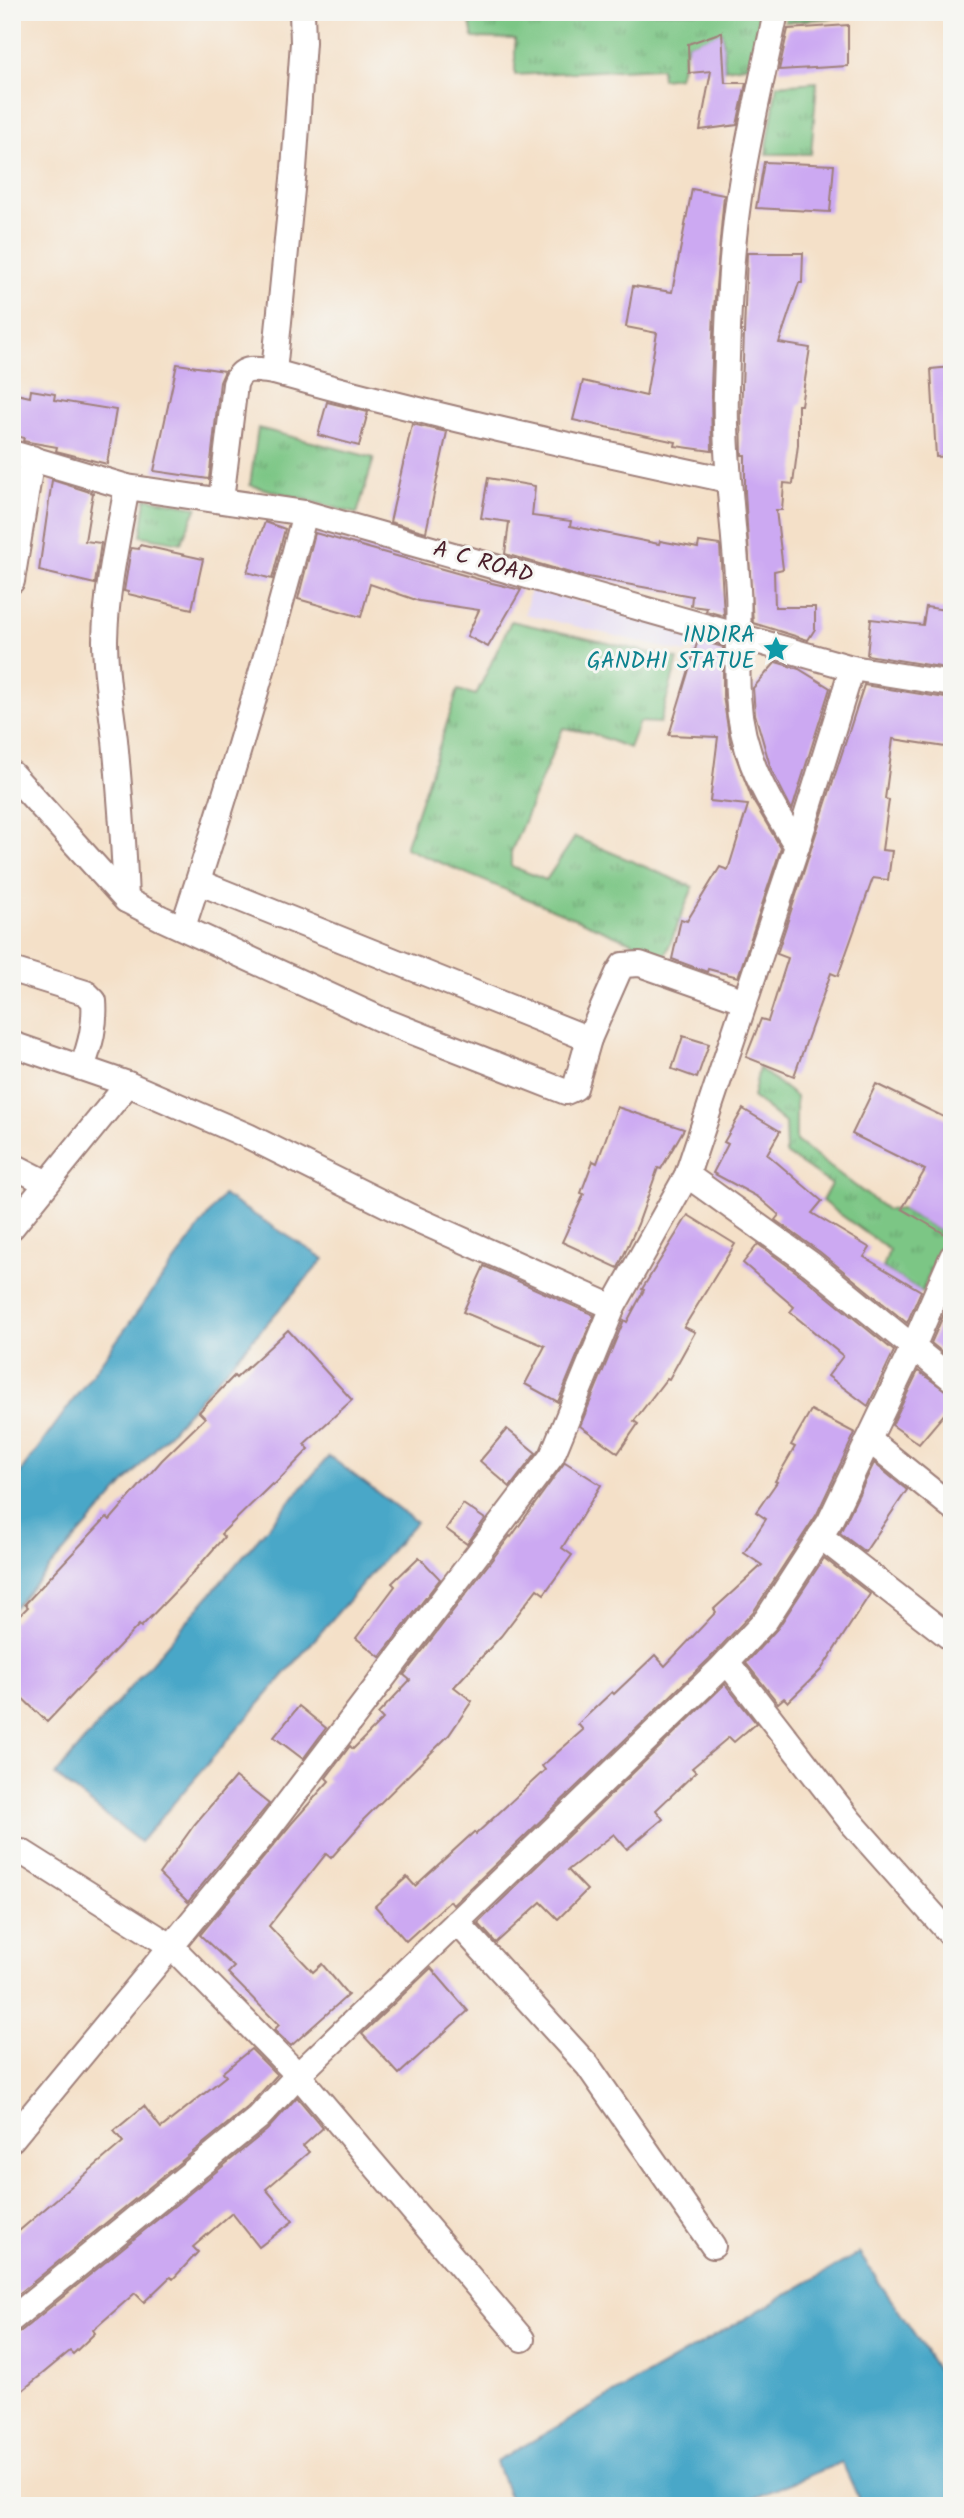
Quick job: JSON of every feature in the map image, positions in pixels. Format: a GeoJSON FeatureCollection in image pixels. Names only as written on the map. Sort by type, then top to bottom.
{"type":"FeatureCollection","features":[{"type":"Feature","properties":{"kind":"street"},"geometry":{"type":"LineString","coordinates":[[274,372],[295,157],[303,42],[302,12]]}},
{"type":"Feature","properties":{"kind":"street"},"geometry":{"type":"LineString","coordinates":[[776,12],[741,180],[734,245],[726,391],[728,480],[738,591],[738,697],[752,767],[766,798],[797,846]]}},
{"type":"Feature","properties":{"kind":"street"},"geometry":{"type":"LineString","coordinates":[[221,499],[235,384],[244,370],[274,372],[379,402],[517,435],[728,480]]}},
{"type":"Feature","properties":{"kind":"street"},"geometry":{"type":"LineString","coordinates":[[12,581],[22,455]]}},
{"type":"Feature","properties":{"kind":"street","name":"A C ROAD"},"geometry":{"type":"LineString","coordinates":[[22,455],[127,487],[305,513],[852,667],[952,684]]}},
{"type":"Feature","properties":{"kind":"street"},"geometry":{"type":"LineString","coordinates":[[127,487],[105,637],[106,685],[123,822],[127,900]]}},
{"type":"Feature","properties":{"kind":"street"},"geometry":{"type":"LineString","coordinates":[[183,928],[282,600],[305,513]]}},
{"type":"Feature","properties":{"kind":"street"},"geometry":{"type":"LineString","coordinates":[[12,2140],[269,1828],[552,1456],[613,1307],[687,1175],[797,846],[852,667]]}},
{"type":"Feature","properties":{"kind":"street"},"geometry":{"type":"LineString","coordinates":[[12,774],[127,900],[380,1019],[559,1090],[570,1091],[575,1088],[589,1040],[623,965],[640,964],[745,1001]]}},
{"type":"Feature","properties":{"kind":"street"},"geometry":{"type":"LineString","coordinates":[[198,882],[589,1040]]}},
{"type":"Feature","properties":{"kind":"street"},"geometry":{"type":"LineString","coordinates":[[12,970],[86,993],[94,1001],[93,1035],[82,1068]]}},
{"type":"Feature","properties":{"kind":"street"},"geometry":{"type":"LineString","coordinates":[[12,1044],[128,1084],[248,1136],[409,1216],[613,1307]]}},
{"type":"Feature","properties":{"kind":"street"},"geometry":{"type":"LineString","coordinates":[[12,1227],[128,1084]]}},
{"type":"Feature","properties":{"kind":"street"},"geometry":{"type":"LineString","coordinates":[[12,1165],[47,1183]]}},
{"type":"Feature","properties":{"kind":"street"},"geometry":{"type":"LineString","coordinates":[[687,1175],[811,1264],[952,1379]]}},
{"type":"Feature","properties":{"kind":"street"},"geometry":{"type":"LineString","coordinates":[[12,2319],[258,2118],[298,2075],[727,1662],[766,1620],[820,1536],[869,1440],[952,1258]]}},
{"type":"Feature","properties":{"kind":"street"},"geometry":{"type":"LineString","coordinates":[[869,1440],[952,1507]]}},
{"type":"Feature","properties":{"kind":"street"},"geometry":{"type":"LineString","coordinates":[[820,1536],[952,1639]]}},
{"type":"Feature","properties":{"kind":"street"},"geometry":{"type":"LineString","coordinates":[[727,1662],[851,1822],[952,1936]]}},
{"type":"Feature","properties":{"kind":"street"},"geometry":{"type":"LineString","coordinates":[[12,1853],[22,1852],[171,1946],[298,2075],[522,2339]]}},
{"type":"Feature","properties":{"kind":"street"},"geometry":{"type":"LineString","coordinates":[[457,1922],[588,2066],[713,2246]]}},
{"type":"Feature","properties":{"kind":"shaded area"},"geometry":{"type":"Polygon","coordinates":[[[530,589],[694,631],[686,653],[525,614],[530,589]]]}},
{"type":"Feature","properties":{"kind":"green space"},"geometry":{"type":"Polygon","coordinates":[[[468,12],[762,12],[751,65],[725,69],[722,33],[688,44],[679,77],[662,79],[661,68],[515,75],[515,39],[473,38],[468,12]]]}},
{"type":"Feature","properties":{"kind":"green space"},"geometry":{"type":"Polygon","coordinates":[[[785,12],[845,12],[845,17],[785,22],[785,12]]]}},
{"type":"Feature","properties":{"kind":"green space"},"geometry":{"type":"Polygon","coordinates":[[[817,82],[811,154],[766,154],[777,85],[817,82]]]}},
{"type":"Feature","properties":{"kind":"green space"},"geometry":{"type":"Polygon","coordinates":[[[258,428],[374,458],[357,514],[250,485],[258,428]]]}},
{"type":"Feature","properties":{"kind":"green space"},"geometry":{"type":"Polygon","coordinates":[[[146,498],[197,507],[181,543],[141,536],[146,498]]]}},
{"type":"Feature","properties":{"kind":"green space"},"geometry":{"type":"Polygon","coordinates":[[[511,621],[678,659],[660,723],[639,722],[629,748],[591,733],[563,728],[511,852],[511,866],[546,880],[575,837],[693,887],[665,956],[405,848],[458,690],[476,695],[511,621]]]}},
{"type":"Feature","properties":{"kind":"green space"},"geometry":{"type":"Polygon","coordinates":[[[759,1068],[796,1097],[796,1141],[887,1210],[902,1209],[945,1234],[922,1292],[883,1268],[889,1250],[822,1201],[831,1184],[786,1154],[785,1123],[753,1097],[759,1068]]]}},
{"type":"Feature","properties":{"kind":"water"},"geometry":{"type":"Polygon","coordinates":[[[223,1195],[324,1259],[12,1610],[12,1484],[223,1195]]]}},
{"type":"Feature","properties":{"kind":"water"},"geometry":{"type":"Polygon","coordinates":[[[329,1456],[416,1522],[140,1842],[55,1775],[329,1456]]]}},
{"type":"Feature","properties":{"kind":"water"},"geometry":{"type":"Polygon","coordinates":[[[859,2253],[918,2339],[952,2395],[952,2506],[862,2506],[842,2462],[735,2506],[512,2506],[496,2462],[859,2253]]]}},
{"type":"Feature","properties":{"kind":"building"},"geometry":{"type":"Polygon","coordinates":[[[848,25],[848,66],[779,70],[788,29],[848,25]]]}},
{"type":"Feature","properties":{"kind":"building"},"geometry":{"type":"Polygon","coordinates":[[[722,32],[725,83],[746,83],[737,125],[700,130],[711,71],[689,73],[688,44],[722,32]]]}},
{"type":"Feature","properties":{"kind":"building"},"geometry":{"type":"Polygon","coordinates":[[[764,162],[834,165],[830,212],[756,208],[764,162]]]}},
{"type":"Feature","properties":{"kind":"building"},"geometry":{"type":"Polygon","coordinates":[[[692,189],[724,195],[714,309],[712,451],[675,446],[676,442],[573,420],[583,381],[646,396],[657,333],[626,327],[633,286],[672,292],[692,189]]]}},
{"type":"Feature","properties":{"kind":"building"},"geometry":{"type":"Polygon","coordinates":[[[747,253],[803,253],[802,283],[799,283],[779,343],[810,348],[801,405],[798,405],[798,445],[793,484],[784,483],[782,510],[776,510],[783,569],[774,571],[775,607],[815,607],[815,629],[808,640],[753,623],[741,414],[747,253]]]}},
{"type":"Feature","properties":{"kind":"building"},"geometry":{"type":"Polygon","coordinates":[[[177,364],[225,371],[220,382],[209,479],[154,471],[177,364]]]}},
{"type":"Feature","properties":{"kind":"building"},"geometry":{"type":"Polygon","coordinates":[[[952,367],[952,456],[936,457],[931,369],[952,367]]]}},
{"type":"Feature","properties":{"kind":"building"},"geometry":{"type":"Polygon","coordinates":[[[31,390],[55,394],[54,400],[116,410],[107,464],[56,451],[57,447],[23,441],[24,438],[12,435],[12,393],[30,397],[31,390]]]}},
{"type":"Feature","properties":{"kind":"building"},"geometry":{"type":"Polygon","coordinates":[[[327,402],[368,412],[359,446],[318,435],[327,402]]]}},
{"type":"Feature","properties":{"kind":"building"},"geometry":{"type":"Polygon","coordinates":[[[412,424],[447,432],[426,532],[390,522],[412,424]]]}},
{"type":"Feature","properties":{"kind":"building"},"geometry":{"type":"Polygon","coordinates":[[[488,478],[535,486],[532,516],[571,521],[570,526],[659,544],[660,541],[698,548],[699,542],[720,545],[724,616],[706,611],[707,608],[691,606],[692,596],[577,575],[505,554],[509,522],[481,518],[488,478]]]}},
{"type":"Feature","properties":{"kind":"building"},"geometry":{"type":"Polygon","coordinates":[[[52,480],[93,493],[85,541],[101,543],[95,584],[39,571],[52,480]]]}},
{"type":"Feature","properties":{"kind":"building"},"geometry":{"type":"Polygon","coordinates":[[[265,522],[285,529],[272,579],[247,572],[265,522]]]}},
{"type":"Feature","properties":{"kind":"building"},"geometry":{"type":"Polygon","coordinates":[[[315,533],[521,590],[488,647],[467,636],[479,610],[419,601],[370,584],[361,617],[298,599],[315,533]]]}},
{"type":"Feature","properties":{"kind":"building"},"geometry":{"type":"Polygon","coordinates":[[[140,545],[203,559],[192,609],[124,591],[131,548],[139,549],[140,545]]]}},
{"type":"Feature","properties":{"kind":"building"},"geometry":{"type":"Polygon","coordinates":[[[926,607],[952,611],[952,669],[867,655],[871,619],[923,625],[926,607]]]}},
{"type":"Feature","properties":{"kind":"building"},"geometry":{"type":"Polygon","coordinates":[[[698,640],[723,647],[723,696],[730,741],[752,799],[781,848],[738,977],[708,969],[707,972],[672,959],[681,919],[687,921],[720,867],[728,870],[748,805],[710,801],[718,737],[669,735],[698,640]]]}},
{"type":"Feature","properties":{"kind":"building"},"geometry":{"type":"Polygon","coordinates":[[[776,662],[799,669],[830,688],[792,810],[771,769],[755,714],[753,688],[776,662]]]}},
{"type":"Feature","properties":{"kind":"building"},"geometry":{"type":"Polygon","coordinates":[[[864,685],[952,699],[952,748],[893,739],[882,850],[892,851],[888,880],[873,878],[838,976],[831,973],[794,1076],[746,1057],[761,1019],[768,1021],[788,958],[777,954],[864,685]]]}},
{"type":"Feature","properties":{"kind":"building"},"geometry":{"type":"Polygon","coordinates":[[[683,1036],[709,1044],[697,1078],[672,1069],[683,1036]]]}},
{"type":"Feature","properties":{"kind":"building"},"geometry":{"type":"Polygon","coordinates":[[[876,1084],[952,1121],[952,1238],[902,1209],[925,1170],[852,1134],[876,1084]]]}},
{"type":"Feature","properties":{"kind":"building"},"geometry":{"type":"Polygon","coordinates":[[[617,1107],[684,1129],[661,1169],[658,1168],[638,1224],[618,1268],[562,1242],[584,1194],[581,1193],[593,1161],[597,1163],[617,1107]]]}},
{"type":"Feature","properties":{"kind":"building"},"geometry":{"type":"Polygon","coordinates":[[[743,1109],[780,1131],[767,1154],[822,1201],[812,1213],[870,1248],[864,1257],[921,1291],[907,1323],[820,1252],[775,1220],[779,1215],[758,1197],[713,1173],[728,1144],[724,1142],[743,1109]]]}},
{"type":"Feature","properties":{"kind":"building"},"geometry":{"type":"Polygon","coordinates":[[[688,1215],[735,1244],[684,1327],[695,1332],[669,1379],[667,1378],[634,1421],[638,1424],[618,1453],[580,1426],[624,1320],[627,1322],[644,1290],[642,1289],[688,1215]]]}},
{"type":"Feature","properties":{"kind":"building"},"geometry":{"type":"Polygon","coordinates":[[[758,1244],[894,1351],[868,1406],[828,1376],[843,1356],[790,1312],[794,1307],[743,1263],[758,1244]]]}},
{"type":"Feature","properties":{"kind":"building"},"geometry":{"type":"Polygon","coordinates":[[[484,1266],[594,1315],[558,1402],[525,1384],[545,1346],[463,1312],[484,1266]]]}},
{"type":"Feature","properties":{"kind":"building"},"geometry":{"type":"Polygon","coordinates":[[[947,1307],[952,1310],[952,1360],[931,1343],[947,1307]]]}},
{"type":"Feature","properties":{"kind":"building"},"geometry":{"type":"Polygon","coordinates":[[[288,1330],[352,1400],[304,1444],[309,1449],[221,1534],[224,1537],[191,1575],[141,1627],[139,1625],[47,1722],[12,1688],[12,1623],[28,1607],[25,1604],[69,1557],[107,1517],[110,1520],[162,1460],[205,1418],[199,1412],[234,1376],[236,1378],[288,1330]]]}},
{"type":"Feature","properties":{"kind":"building"},"geometry":{"type":"Polygon","coordinates":[[[918,1371],[952,1395],[952,1405],[919,1444],[892,1425],[918,1371]]]}},
{"type":"Feature","properties":{"kind":"building"},"geometry":{"type":"Polygon","coordinates":[[[811,1410],[855,1433],[817,1514],[754,1611],[709,1659],[453,1905],[450,1901],[406,1941],[375,1906],[407,1877],[415,1886],[474,1832],[476,1834],[545,1770],[542,1766],[583,1730],[578,1724],[612,1692],[614,1694],[655,1655],[665,1666],[716,1612],[714,1609],[762,1565],[744,1553],[766,1519],[756,1512],[777,1482],[775,1481],[795,1447],[791,1445],[811,1410]]]}},
{"type":"Feature","properties":{"kind":"building"},"geometry":{"type":"Polygon","coordinates":[[[507,1429],[536,1453],[510,1487],[480,1461],[507,1429]]]}},
{"type":"Feature","properties":{"kind":"building"},"geometry":{"type":"Polygon","coordinates":[[[565,1462],[601,1485],[562,1548],[572,1555],[544,1594],[537,1589],[501,1636],[454,1687],[472,1701],[449,1735],[361,1822],[331,1858],[326,1854],[269,1926],[313,1972],[322,1964],[348,1995],[291,2046],[274,2030],[279,2025],[228,1973],[234,1967],[200,1935],[329,1781],[326,1778],[350,1746],[353,1749],[383,1719],[378,1714],[410,1680],[404,1675],[511,1537],[565,1462]]]}},
{"type":"Feature","properties":{"kind":"building"},"geometry":{"type":"Polygon","coordinates":[[[874,1463],[907,1490],[865,1552],[840,1533],[874,1463]]]}},
{"type":"Feature","properties":{"kind":"building"},"geometry":{"type":"Polygon","coordinates":[[[463,1504],[485,1519],[467,1544],[446,1529],[463,1504]]]}},
{"type":"Feature","properties":{"kind":"building"},"geometry":{"type":"Polygon","coordinates":[[[419,1557],[440,1579],[380,1657],[356,1638],[395,1586],[392,1583],[419,1557]]]}},
{"type":"Feature","properties":{"kind":"building"},"geometry":{"type":"Polygon","coordinates":[[[824,1558],[870,1594],[821,1670],[788,1702],[784,1698],[778,1703],[746,1663],[778,1628],[824,1558]]]}},
{"type":"Feature","properties":{"kind":"building"},"geometry":{"type":"Polygon","coordinates":[[[725,1684],[756,1723],[734,1742],[729,1737],[692,1768],[696,1772],[656,1810],[663,1819],[627,1849],[614,1834],[568,1870],[587,1890],[558,1919],[541,1902],[496,1943],[478,1923],[725,1684]]]}},
{"type":"Feature","properties":{"kind":"building"},"geometry":{"type":"Polygon","coordinates":[[[299,1706],[326,1728],[303,1759],[274,1737],[299,1706]]]}},
{"type":"Feature","properties":{"kind":"building"},"geometry":{"type":"Polygon","coordinates":[[[235,1777],[269,1804],[188,1902],[159,1874],[194,1825],[235,1777]]]}},
{"type":"Feature","properties":{"kind":"building"},"geometry":{"type":"Polygon","coordinates":[[[431,1968],[468,2011],[399,2074],[362,2034],[431,1968]]]}},
{"type":"Feature","properties":{"kind":"building"},"geometry":{"type":"Polygon","coordinates":[[[251,2049],[277,2075],[248,2107],[15,2297],[12,2294],[12,2237],[123,2142],[114,2131],[144,2106],[161,2128],[226,2076],[223,2072],[251,2049]]]}},
{"type":"Feature","properties":{"kind":"building"},"geometry":{"type":"Polygon","coordinates":[[[297,2097],[323,2128],[303,2146],[309,2152],[266,2189],[293,2221],[259,2247],[232,2213],[193,2247],[198,2252],[173,2279],[170,2277],[144,2302],[135,2293],[93,2330],[95,2333],[73,2354],[70,2351],[12,2399],[12,2334],[21,2331],[267,2130],[297,2097]]]}},
{"type":"Feature","properties":{"kind":"place","name":"INDIRA GANDHI STATUE"},"geometry":{"type":"Point","coordinates":[776,649]}}]}
